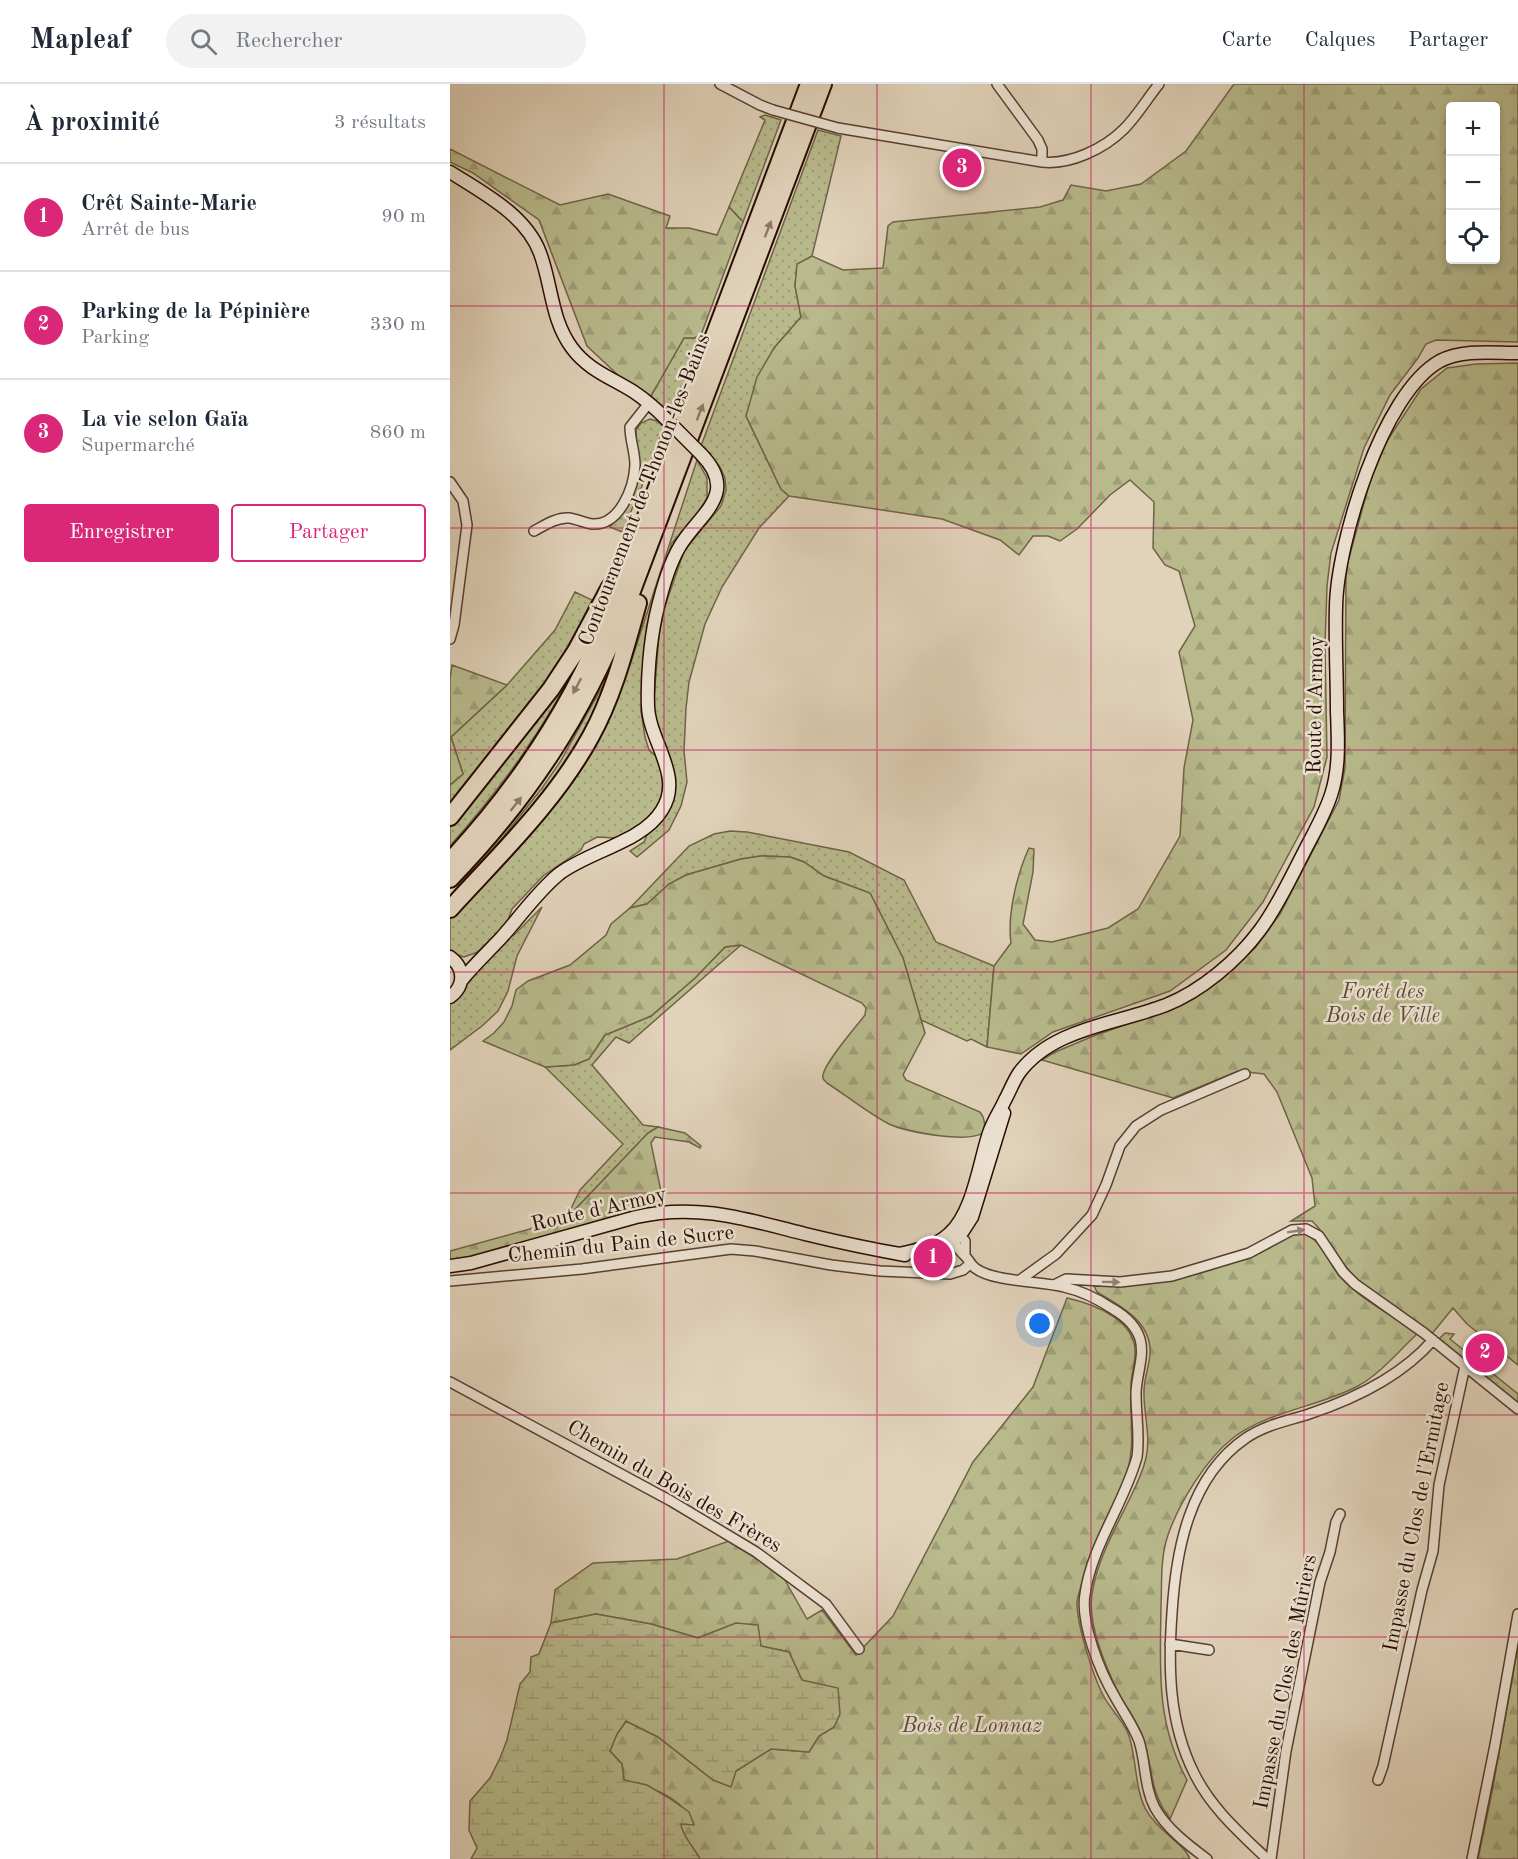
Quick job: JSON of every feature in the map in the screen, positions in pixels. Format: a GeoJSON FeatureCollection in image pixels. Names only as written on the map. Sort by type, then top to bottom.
{"type":"FeatureCollection","features":[{"type":"Feature","properties":{"kind":"highway"},"geometry":{"type":"LineString","coordinates":[[794,125],[799,84]]}},
{"type":"Feature","properties":{"kind":"highway","name":"Contournement de Thonon-les-Bains"},"geometry":{"type":"LineString","coordinates":[[450,861],[516,783],[558,720],[601,636],[794,125],[819,87]]}},
{"type":"Feature","properties":{"kind":"highway","name":"Contournement de Thonon-les-Bains"},"geometry":{"type":"LineString","coordinates":[[450,879],[535,780],[573,721],[614,639],[819,87]]}},
{"type":"Feature","properties":{"kind":"highway"},"geometry":{"type":"LineString","coordinates":[[450,909],[543,806],[570,770],[591,735],[621,665],[664,506]]}},
{"type":"Feature","properties":{"kind":"highway"},"geometry":{"type":"LineString","coordinates":[[450,817],[543,701],[563,672],[587,632],[647,515]]}},
{"type":"Feature","properties":{"kind":"main road"},"geometry":{"type":"LineString","coordinates":[[450,172],[523,224],[540,254],[560,328],[580,357],[597,372],[649,403],[666,419],[709,464],[715,474],[717,486],[710,509],[676,552],[660,603],[652,639],[648,706],[651,730],[669,775],[666,803],[659,815],[648,826],[578,862],[560,874],[461,981]]}},
{"type":"Feature","properties":{"kind":"main road","name":"Route d'Armoy"},"geometry":{"type":"LineString","coordinates":[[450,1266],[471,1263],[636,1217],[686,1210],[728,1216],[858,1247],[899,1254],[921,1256],[940,1250],[970,1222],[1002,1120],[1005,1100],[1019,1073],[1040,1052],[1070,1036],[1181,998],[1226,965],[1261,929],[1280,898],[1319,822],[1334,784],[1338,749],[1336,609],[1338,576],[1346,542],[1379,440],[1412,387],[1437,363],[1446,358],[1466,354],[1518,353]]}},
{"type":"Feature","properties":{"kind":"main road"},"geometry":{"type":"LineString","coordinates":[[452,959],[469,960],[489,951]]}},
{"type":"Feature","properties":{"kind":"main road"},"geometry":{"type":"LineString","coordinates":[[450,997],[458,990],[461,981],[461,972],[452,959]]}},
{"type":"Feature","properties":{"kind":"street"},"geometry":{"type":"LineString","coordinates":[[720,84],[773,110],[838,128],[1042,162],[1075,158],[1110,141],[1125,128],[1159,84]]}},
{"type":"Feature","properties":{"kind":"street"},"geometry":{"type":"LineString","coordinates":[[999,85],[1040,143],[1042,162]]}},
{"type":"Feature","properties":{"kind":"street"},"geometry":{"type":"LineString","coordinates":[[534,531],[559,519],[568,518],[592,524],[602,523],[614,515],[627,496],[634,473],[634,451],[630,427],[649,403]]}},
{"type":"Feature","properties":{"kind":"street"},"geometry":{"type":"LineString","coordinates":[[450,482],[463,501],[467,525],[450,639]]}},
{"type":"Feature","properties":{"kind":"street"},"geometry":{"type":"LineString","coordinates":[[1020,1280],[1056,1254],[1092,1215],[1120,1146],[1136,1126],[1161,1110],[1245,1074]]}},
{"type":"Feature","properties":{"kind":"street"},"geometry":{"type":"LineString","coordinates":[[1054,1285],[1066,1279],[1120,1282],[1172,1276],[1249,1253],[1292,1230],[1301,1228],[1319,1236],[1343,1272],[1355,1284],[1433,1340],[1518,1409]]}},
{"type":"Feature","properties":{"kind":"street"},"geometry":{"type":"LineString","coordinates":[[954,1235],[957,1249],[986,1273],[1054,1285],[1083,1293],[1106,1304],[1131,1324],[1140,1339],[1136,1393],[1139,1438],[1137,1457],[1091,1569],[1084,1595],[1084,1616],[1109,1687],[1139,1742],[1148,1790],[1154,1806],[1170,1826],[1206,1859]]}},
{"type":"Feature","properties":{"kind":"street","name":"Chemin du Pain de Sucre"},"geometry":{"type":"LineString","coordinates":[[450,1281],[582,1269],[731,1249],[880,1271],[945,1274],[959,1272],[968,1259]]}},
{"type":"Feature","properties":{"kind":"street"},"geometry":{"type":"LineString","coordinates":[[1269,1859],[1218,1811],[1201,1787],[1188,1761],[1173,1705],[1170,1676],[1175,1572],[1182,1536],[1197,1499],[1225,1457],[1245,1439],[1268,1426],[1348,1400],[1374,1387],[1410,1363],[1433,1340]]}},
{"type":"Feature","properties":{"kind":"street","name":"Impasse du Clos de l'Ermitage"},"geometry":{"type":"LineString","coordinates":[[1378,1780],[1433,1551],[1439,1485],[1465,1366]]}},
{"type":"Feature","properties":{"kind":"street","name":"Chemin du Bois des Frères"},"geometry":{"type":"LineString","coordinates":[[450,1382],[671,1501],[756,1552],[826,1604],[859,1649]]}},
{"type":"Feature","properties":{"kind":"street","name":"Impasse du Clos des Mûriers"},"geometry":{"type":"LineString","coordinates":[[1269,1859],[1286,1751],[1320,1582],[1340,1514]]}},
{"type":"Feature","properties":{"kind":"street"},"geometry":{"type":"LineString","coordinates":[[1472,1859],[1496,1745],[1518,1614]]}},
{"type":"Feature","properties":{"kind":"street"},"geometry":{"type":"LineString","coordinates":[[1170,1644],[1209,1650]]}},
{"type":"Feature","properties":{"kind":"green space"},"geometry":{"type":"Polygon","coordinates":[[[1234,84],[1518,84],[1518,342],[1436,340],[1426,344],[1390,395],[1364,448],[1331,553],[1327,586],[1325,645],[1327,757],[1314,807],[1263,902],[1226,950],[1170,991],[1053,1032],[1021,1054],[987,1047],[994,966],[1011,943],[1010,920],[1014,895],[1029,848],[1034,849],[1033,872],[1023,924],[1035,940],[1052,942],[1108,928],[1138,909],[1180,836],[1184,768],[1193,720],[1179,652],[1195,626],[1179,571],[1165,565],[1153,548],[1154,502],[1130,480],[1110,495],[1077,529],[1060,541],[1048,536],[1033,536],[1019,555],[1000,540],[942,519],[789,496],[781,489],[746,416],[757,377],[774,348],[801,317],[795,286],[797,264],[812,256],[843,270],[883,268],[888,226],[893,222],[1040,207],[1063,200],[1071,185],[1106,191],[1141,184],[1186,151],[1234,84]]]}},
{"type":"Feature","properties":{"kind":"green space"},"geometry":{"type":"Polygon","coordinates":[[[765,115],[781,120],[743,222],[729,207],[765,120],[760,117],[765,115]]]}},
{"type":"Feature","properties":{"kind":"green space"},"geometry":{"type":"Polygon","coordinates":[[[818,130],[841,136],[812,256],[797,265],[795,286],[801,317],[774,348],[746,416],[781,489],[789,496],[759,528],[722,587],[705,624],[689,682],[684,751],[687,782],[681,806],[669,830],[637,857],[630,851],[644,842],[649,830],[666,813],[658,730],[654,715],[659,635],[663,612],[684,551],[721,506],[726,490],[725,478],[720,467],[701,446],[818,130]]]}},
{"type":"Feature","properties":{"kind":"green space"},"geometry":{"type":"Polygon","coordinates":[[[450,149],[560,205],[608,194],[670,216],[666,228],[689,228],[717,235],[729,207],[743,222],[701,335],[684,338],[651,396],[620,377],[587,346],[539,220],[473,173],[450,162],[450,149]]]}},
{"type":"Feature","properties":{"kind":"green space"},"geometry":{"type":"Polygon","coordinates":[[[701,335],[672,416],[651,396],[684,338],[701,335]]]}},
{"type":"Feature","properties":{"kind":"green space","name":"Forêt des Bois de Ville"},"geometry":{"type":"Polygon","coordinates":[[[1518,363],[1518,1365],[1467,1324],[1453,1308],[1431,1335],[1355,1277],[1312,1221],[1291,1221],[1315,1206],[1312,1178],[1277,1092],[1264,1074],[1238,1071],[1173,1098],[1042,1060],[1091,1037],[1174,1007],[1213,985],[1255,948],[1280,914],[1339,800],[1345,768],[1346,569],[1370,481],[1387,441],[1421,389],[1447,368],[1476,364],[1518,363]]]}},
{"type":"Feature","properties":{"kind":"green space"},"geometry":{"type":"Polygon","coordinates":[[[650,419],[664,427],[622,532],[610,527],[619,515],[637,459],[636,430],[641,423],[650,419]]]}},
{"type":"Feature","properties":{"kind":"green space"},"geometry":{"type":"Polygon","coordinates":[[[697,460],[707,478],[707,498],[696,516],[672,543],[647,627],[641,711],[649,750],[658,758],[664,779],[661,800],[656,810],[641,825],[616,838],[597,837],[584,844],[581,850],[543,876],[512,909],[507,923],[478,952],[464,957],[455,954],[450,949],[450,916],[544,816],[630,665],[697,460]]]}},
{"type":"Feature","properties":{"kind":"green space"},"geometry":{"type":"Polygon","coordinates":[[[575,592],[592,600],[562,656],[527,708],[450,808],[450,785],[463,774],[451,737],[507,685],[555,630],[575,592]]]}},
{"type":"Feature","properties":{"kind":"green space"},"geometry":{"type":"Polygon","coordinates":[[[580,658],[537,733],[488,801],[450,846],[450,824],[580,658]]]}},
{"type":"Feature","properties":{"kind":"green space"},"geometry":{"type":"Polygon","coordinates":[[[615,664],[607,693],[565,771],[450,904],[450,896],[503,837],[560,762],[615,664]]]}},
{"type":"Feature","properties":{"kind":"green space"},"geometry":{"type":"Polygon","coordinates":[[[452,665],[507,685],[451,737],[463,774],[450,785],[450,679],[452,665]]]}},
{"type":"Feature","properties":{"kind":"green space"},"geometry":{"type":"Polygon","coordinates":[[[730,831],[747,832],[849,852],[904,880],[936,942],[994,966],[987,1047],[971,1039],[967,1041],[921,1020],[903,958],[870,893],[824,876],[804,862],[790,857],[761,856],[741,859],[686,875],[669,884],[647,904],[630,908],[689,846],[714,834],[730,831]]]}},
{"type":"Feature","properties":{"kind":"green space"},"geometry":{"type":"Polygon","coordinates":[[[761,856],[790,857],[804,862],[824,876],[870,893],[903,958],[925,1033],[903,1075],[906,1080],[980,1112],[984,1121],[984,1132],[966,1137],[952,1137],[897,1127],[873,1115],[827,1083],[823,1078],[825,1069],[865,1015],[866,1008],[862,1003],[741,945],[725,947],[695,978],[651,1016],[605,1035],[589,1059],[574,1065],[545,1067],[483,1041],[504,1022],[512,1006],[516,990],[528,981],[570,965],[606,935],[611,924],[630,908],[647,904],[669,884],[686,875],[741,859],[761,856]]]}},
{"type":"Feature","properties":{"kind":"green space"},"geometry":{"type":"Polygon","coordinates":[[[542,907],[517,956],[508,991],[498,1011],[450,1050],[450,1003],[457,998],[466,983],[508,938],[514,935],[542,907]]]}},
{"type":"Feature","properties":{"kind":"green space"},"geometry":{"type":"Polygon","coordinates":[[[741,945],[629,1043],[616,1037],[592,1065],[643,1125],[658,1127],[648,1133],[566,1219],[580,1190],[623,1144],[545,1067],[574,1065],[589,1059],[605,1035],[651,1016],[695,978],[725,947],[741,945]]]}},
{"type":"Feature","properties":{"kind":"green space"},"geometry":{"type":"Polygon","coordinates":[[[658,1127],[685,1133],[701,1146],[700,1148],[689,1142],[655,1137],[651,1143],[664,1206],[450,1262],[450,1251],[566,1219],[648,1133],[658,1127]]]}},
{"type":"Feature","properties":{"kind":"green space"},"geometry":{"type":"Polygon","coordinates":[[[1302,1233],[1315,1240],[1336,1272],[1349,1286],[1414,1330],[1416,1335],[1382,1369],[1358,1386],[1328,1399],[1277,1415],[1246,1429],[1233,1438],[1203,1469],[1179,1509],[1165,1544],[1163,1562],[1161,1674],[1165,1717],[1170,1738],[1187,1780],[1170,1819],[1158,1798],[1141,1733],[1110,1674],[1099,1647],[1092,1619],[1092,1594],[1098,1569],[1138,1482],[1146,1458],[1148,1434],[1144,1390],[1150,1354],[1146,1333],[1140,1324],[1125,1309],[1097,1292],[1094,1286],[1153,1283],[1192,1275],[1255,1253],[1288,1236],[1302,1233]]]}},
{"type":"Feature","properties":{"kind":"green space","name":"Bois de Lonnaz"},"geometry":{"type":"Polygon","coordinates":[[[1067,1298],[1101,1309],[1121,1323],[1134,1342],[1135,1354],[1131,1382],[1130,1461],[1122,1486],[1085,1571],[1077,1601],[1080,1624],[1086,1650],[1099,1686],[1128,1733],[1141,1799],[1145,1808],[1156,1823],[1182,1847],[1190,1859],[700,1859],[681,1828],[680,1824],[694,1824],[682,1807],[665,1794],[624,1780],[622,1764],[610,1751],[617,1734],[626,1721],[658,1737],[713,1780],[736,1771],[771,1749],[809,1752],[819,1736],[834,1727],[802,1680],[789,1652],[761,1646],[736,1623],[698,1638],[651,1624],[596,1614],[551,1623],[555,1590],[593,1563],[677,1559],[729,1541],[782,1575],[807,1619],[822,1610],[856,1655],[893,1616],[973,1462],[1033,1387],[1067,1298]]]}},
{"type":"Feature","properties":{"kind":"green space"},"geometry":{"type":"Polygon","coordinates":[[[1445,1333],[1454,1334],[1450,1339],[1518,1394],[1518,1405],[1438,1340],[1445,1333]]]}},
{"type":"Feature","properties":{"kind":"green space"},"geometry":{"type":"Polygon","coordinates":[[[596,1614],[651,1624],[698,1638],[736,1623],[758,1625],[761,1646],[789,1652],[802,1680],[838,1688],[840,1714],[834,1727],[819,1736],[809,1752],[771,1749],[736,1771],[731,1787],[713,1780],[658,1737],[626,1721],[617,1734],[610,1751],[622,1764],[624,1780],[647,1785],[689,1812],[694,1825],[681,1824],[686,1837],[700,1859],[471,1859],[477,1848],[469,1830],[470,1801],[490,1778],[500,1758],[507,1740],[520,1684],[530,1672],[531,1657],[539,1654],[551,1623],[596,1614]]]}},
{"type":"Feature","properties":{"kind":"green space"},"geometry":{"type":"Polygon","coordinates":[[[1518,1646],[1518,1859],[1478,1859],[1492,1792],[1518,1646]]]}},
{"type":"Feature","properties":{"kind":"place","name":"La vie selon Gaïa"},"geometry":{"type":"Point","coordinates":[962,168]}},
{"type":"Feature","properties":{"kind":"place","name":"Crêt Sainte-Marie"},"geometry":{"type":"Point","coordinates":[933,1258]}},
{"type":"Feature","properties":{"kind":"place","name":"Parking de la Pépinière"},"geometry":{"type":"Point","coordinates":[1485,1353]}}]}
